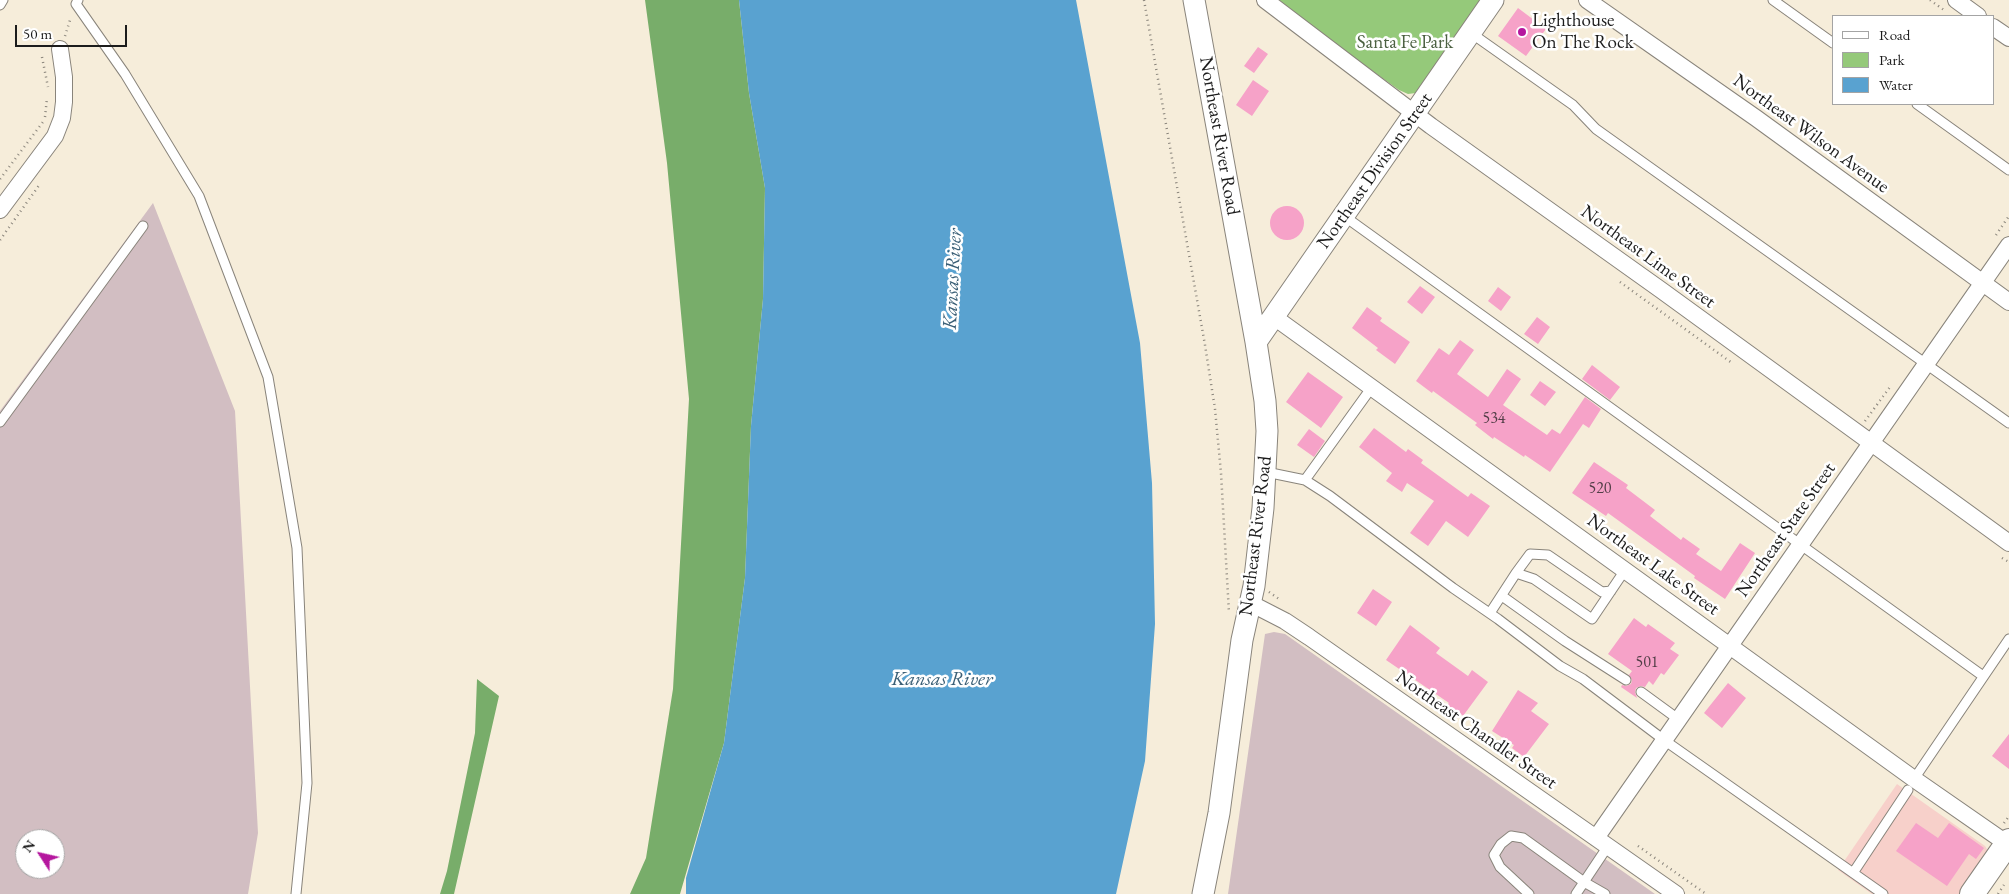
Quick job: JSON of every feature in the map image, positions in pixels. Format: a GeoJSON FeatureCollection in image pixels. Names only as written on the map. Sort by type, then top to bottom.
{"type":"FeatureCollection","features":[{"type":"Feature","properties":{"kind":"main road"},"geometry":{"type":"LineString","coordinates":[[1972,894],[2008,843]]}},
{"type":"Feature","properties":{"kind":"street","name":"Northeast River Road"},"geometry":{"type":"LineString","coordinates":[[1194,0],[1256,342],[1265,401],[1267,431],[1262,518],[1250,603],[1242,640],[1219,813],[1203,894]]}},
{"type":"Feature","properties":{"kind":"street","name":"Northeast Lime Street"},"geometry":{"type":"LineString","coordinates":[[1265,0],[1431,126],[2009,543]]}},
{"type":"Feature","properties":{"kind":"street","name":"Northeast Division Street"},"geometry":{"type":"LineString","coordinates":[[1256,342],[1493,0]]}},
{"type":"Feature","properties":{"kind":"street","name":"Northeast Wilson Avenue"},"geometry":{"type":"LineString","coordinates":[[1587,0],[1756,118],[2009,302]]}},
{"type":"Feature","properties":{"kind":"street"},"geometry":{"type":"LineString","coordinates":[[1956,0],[1977,15]]}},
{"type":"Feature","properties":{"kind":"street"},"geometry":{"type":"LineString","coordinates":[[1994,28],[2009,38]]}},
{"type":"Feature","properties":{"kind":"street"},"geometry":{"type":"LineString","coordinates":[[0,210],[55,136],[62,118],[64,77],[60,49]]}},
{"type":"Feature","properties":{"kind":"street","name":"Northeast State Street"},"geometry":{"type":"LineString","coordinates":[[1602,842],[1664,740],[2009,244]]}},
{"type":"Feature","properties":{"kind":"street","name":"Northeast Lake Street"},"geometry":{"type":"LineString","coordinates":[[1274,317],[1730,646],[1911,785],[2008,843]]}},
{"type":"Feature","properties":{"kind":"street","name":"Northeast Chandler Street"},"geometry":{"type":"LineString","coordinates":[[1250,603],[1285,621],[1676,894]]}},
{"type":"Feature","properties":{"kind":"lane"},"geometry":{"type":"LineString","coordinates":[[0,5],[4,0]]}},
{"type":"Feature","properties":{"kind":"lane"},"geometry":{"type":"LineString","coordinates":[[1773,0],[1832,42]]}},
{"type":"Feature","properties":{"kind":"lane"},"geometry":{"type":"LineString","coordinates":[[77,2],[125,74],[198,196],[268,376],[297,548],[307,783],[296,894]]}},
{"type":"Feature","properties":{"kind":"lane"},"geometry":{"type":"LineString","coordinates":[[1470,33],[1573,105],[1596,129],[2009,424]]}},
{"type":"Feature","properties":{"kind":"lane"},"geometry":{"type":"LineString","coordinates":[[1918,105],[2009,170]]}},
{"type":"Feature","properties":{"kind":"lane"},"geometry":{"type":"LineString","coordinates":[[1344,216],[1984,676]]}},
{"type":"Feature","properties":{"kind":"lane"},"geometry":{"type":"LineString","coordinates":[[0,422],[143,226]]}},
{"type":"Feature","properties":{"kind":"lane"},"geometry":{"type":"LineString","coordinates":[[1306,480],[1372,387]]}},
{"type":"Feature","properties":{"kind":"lane"},"geometry":{"type":"LineString","coordinates":[[1266,472],[1306,480],[1560,666],[1583,679],[1664,740],[1883,894]]}},
{"type":"Feature","properties":{"kind":"lane"},"geometry":{"type":"LineString","coordinates":[[1490,613],[1530,554],[1548,556],[1602,592],[1611,591]]}},
{"type":"Feature","properties":{"kind":"lane"},"geometry":{"type":"LineString","coordinates":[[1516,573],[1534,580],[1592,619],[1625,570]]}},
{"type":"Feature","properties":{"kind":"lane"},"geometry":{"type":"LineString","coordinates":[[1502,596],[1565,641],[1626,680]]}},
{"type":"Feature","properties":{"kind":"lane"},"geometry":{"type":"LineString","coordinates":[[1853,873],[2009,639]]}},
{"type":"Feature","properties":{"kind":"lane"},"geometry":{"type":"LineString","coordinates":[[1641,692],[1678,720]]}},
{"type":"Feature","properties":{"kind":"lane"},"geometry":{"type":"LineString","coordinates":[[1529,894],[1500,867],[1494,855],[1501,844],[1511,836],[1523,838],[1584,882],[1605,894]]}},
{"type":"Feature","properties":{"kind":"lane"},"geometry":{"type":"LineString","coordinates":[[1576,894],[1584,882],[1602,842]]}},
{"type":"Feature","properties":{"kind":"path"},"geometry":{"type":"LineString","coordinates":[[1144,0],[1204,335],[1215,409],[1222,473],[1229,621]]}},
{"type":"Feature","properties":{"kind":"path"},"geometry":{"type":"LineString","coordinates":[[60,49],[77,2]]}},
{"type":"Feature","properties":{"kind":"path"},"geometry":{"type":"LineString","coordinates":[[0,179],[44,120],[48,91],[42,57]]}},
{"type":"Feature","properties":{"kind":"path"},"geometry":{"type":"LineString","coordinates":[[1864,421],[1891,384]]}},
{"type":"Feature","properties":{"kind":"shaded area"},"geometry":{"type":"Polygon","coordinates":[[[153,203],[235,411],[258,833],[248,894],[0,894],[0,411],[153,203]]]}},
{"type":"Feature","properties":{"kind":"shaded area"},"geometry":{"type":"Polygon","coordinates":[[[1274,632],[1285,634],[1655,894],[1228,894],[1265,634],[1274,632]]]}},
{"type":"Feature","properties":{"kind":"shaded area"},"geometry":{"type":"Polygon","coordinates":[[[1897,784],[1985,846],[1988,851],[1960,894],[1872,894],[1838,870],[1897,784]]]}},
{"type":"Feature","properties":{"kind":"green space"},"geometry":{"type":"Polygon","coordinates":[[[645,0],[739,0],[749,93],[765,188],[763,299],[751,426],[745,578],[724,743],[680,894],[630,894],[646,858],[673,689],[689,399],[667,163],[645,0]]]}},
{"type":"Feature","properties":{"kind":"green space","name":"Santa Fe Park"},"geometry":{"type":"Polygon","coordinates":[[[1273,0],[1486,0],[1416,93],[1408,94],[1399,90],[1273,0]]]}},
{"type":"Feature","properties":{"kind":"green space"},"geometry":{"type":"Polygon","coordinates":[[[477,679],[499,696],[454,894],[440,894],[447,871],[475,733],[477,679]]]}},
{"type":"Feature","properties":{"kind":"water","name":"Kansas River"},"geometry":{"type":"Polygon","coordinates":[[[739,0],[1076,0],[1140,343],[1152,483],[1155,624],[1145,761],[1116,894],[686,894],[686,878],[724,743],[745,578],[751,426],[763,299],[765,188],[749,93],[739,0]]]}},
{"type":"Feature","properties":{"kind":"building","name":"Lighthouse On The Rock"},"geometry":{"type":"Polygon","coordinates":[[[1518,8],[1546,29],[1526,56],[1498,36],[1518,8]]]}},
{"type":"Feature","properties":{"kind":"building"},"geometry":{"type":"Polygon","coordinates":[[[1258,47],[1268,54],[1254,73],[1244,66],[1258,47]]]}},
{"type":"Feature","properties":{"kind":"building"},"geometry":{"type":"Polygon","coordinates":[[[1253,80],[1269,91],[1252,116],[1236,105],[1253,80]]]}},
{"type":"Feature","properties":{"kind":"building"},"geometry":{"type":"Polygon","coordinates":[[[1287,206],[1294,207],[1299,211],[1303,216],[1303,230],[1299,235],[1294,239],[1287,240],[1280,239],[1275,235],[1271,230],[1270,223],[1271,216],[1275,211],[1280,207],[1287,206]]]}},
{"type":"Feature","properties":{"kind":"building"},"geometry":{"type":"Polygon","coordinates":[[[1420,286],[1435,297],[1422,314],[1407,302],[1420,286]]]}},
{"type":"Feature","properties":{"kind":"building"},"geometry":{"type":"Polygon","coordinates":[[[1498,287],[1511,297],[1501,311],[1488,301],[1498,287]]]}},
{"type":"Feature","properties":{"kind":"building"},"geometry":{"type":"Polygon","coordinates":[[[1367,307],[1382,318],[1380,321],[1410,342],[1395,364],[1352,328],[1367,307]]]}},
{"type":"Feature","properties":{"kind":"building"},"geometry":{"type":"Polygon","coordinates":[[[1537,317],[1550,327],[1538,344],[1524,334],[1537,317]]]}},
{"type":"Feature","properties":{"kind":"building"},"geometry":{"type":"Polygon","coordinates":[[[1460,340],[1474,350],[1457,374],[1488,397],[1507,369],[1521,379],[1503,405],[1547,435],[1552,429],[1560,434],[1585,397],[1601,409],[1589,428],[1583,424],[1550,472],[1494,437],[1493,439],[1475,425],[1477,423],[1416,381],[1439,348],[1449,355],[1460,340]]]}},
{"type":"Feature","properties":{"kind":"building"},"geometry":{"type":"Polygon","coordinates":[[[1592,365],[1620,387],[1610,400],[1582,379],[1592,365]]]}},
{"type":"Feature","properties":{"kind":"building"},"geometry":{"type":"Polygon","coordinates":[[[1308,372],[1343,397],[1321,428],[1286,402],[1308,372]]]}},
{"type":"Feature","properties":{"kind":"building"},"geometry":{"type":"Polygon","coordinates":[[[1540,381],[1556,392],[1545,406],[1530,395],[1540,381]]]}},
{"type":"Feature","properties":{"kind":"building"},"geometry":{"type":"Polygon","coordinates":[[[1374,428],[1406,452],[1408,449],[1423,460],[1421,463],[1468,497],[1471,493],[1490,506],[1468,537],[1446,521],[1428,546],[1410,533],[1434,501],[1407,483],[1402,492],[1386,481],[1392,473],[1359,447],[1374,428]]]}},
{"type":"Feature","properties":{"kind":"building"},"geometry":{"type":"Polygon","coordinates":[[[1309,429],[1325,441],[1314,457],[1297,445],[1309,429]]]}},
{"type":"Feature","properties":{"kind":"building"},"geometry":{"type":"Polygon","coordinates":[[[1594,462],[1628,485],[1626,488],[1655,510],[1650,516],[1681,540],[1683,537],[1700,549],[1696,554],[1721,571],[1740,543],[1755,553],[1725,599],[1608,513],[1606,516],[1572,493],[1594,462]]]}},
{"type":"Feature","properties":{"kind":"building"},"geometry":{"type":"Polygon","coordinates":[[[1373,589],[1392,602],[1376,626],[1357,613],[1373,589]]]}},
{"type":"Feature","properties":{"kind":"building"},"geometry":{"type":"Polygon","coordinates":[[[1634,618],[1646,627],[1648,624],[1675,643],[1670,649],[1679,655],[1664,675],[1661,673],[1653,685],[1649,681],[1645,687],[1636,688],[1637,698],[1621,687],[1622,685],[1631,684],[1632,680],[1629,675],[1632,671],[1608,654],[1634,618]]]}},
{"type":"Feature","properties":{"kind":"building"},"geometry":{"type":"Polygon","coordinates":[[[1410,625],[1440,648],[1436,653],[1468,676],[1472,670],[1488,682],[1463,716],[1447,705],[1449,703],[1386,660],[1410,625]]]}},
{"type":"Feature","properties":{"kind":"building"},"geometry":{"type":"Polygon","coordinates":[[[1728,683],[1746,698],[1722,728],[1704,713],[1728,683]]]}},
{"type":"Feature","properties":{"kind":"building"},"geometry":{"type":"Polygon","coordinates":[[[1518,690],[1538,703],[1531,711],[1549,724],[1524,757],[1512,748],[1514,745],[1492,731],[1518,690]]]}},
{"type":"Feature","properties":{"kind":"building"},"geometry":{"type":"Polygon","coordinates":[[[2009,734],[2009,769],[1992,756],[2009,734]]]}},
{"type":"Feature","properties":{"kind":"building"},"geometry":{"type":"Polygon","coordinates":[[[1916,823],[1938,838],[1949,823],[1984,848],[1976,859],[1969,854],[1947,886],[1896,851],[1916,823]]]}},
{"type":"Feature","properties":{"kind":"place","name":"Lighthouse On The Rock"},"geometry":{"type":"Point","coordinates":[1522,32]}}]}
